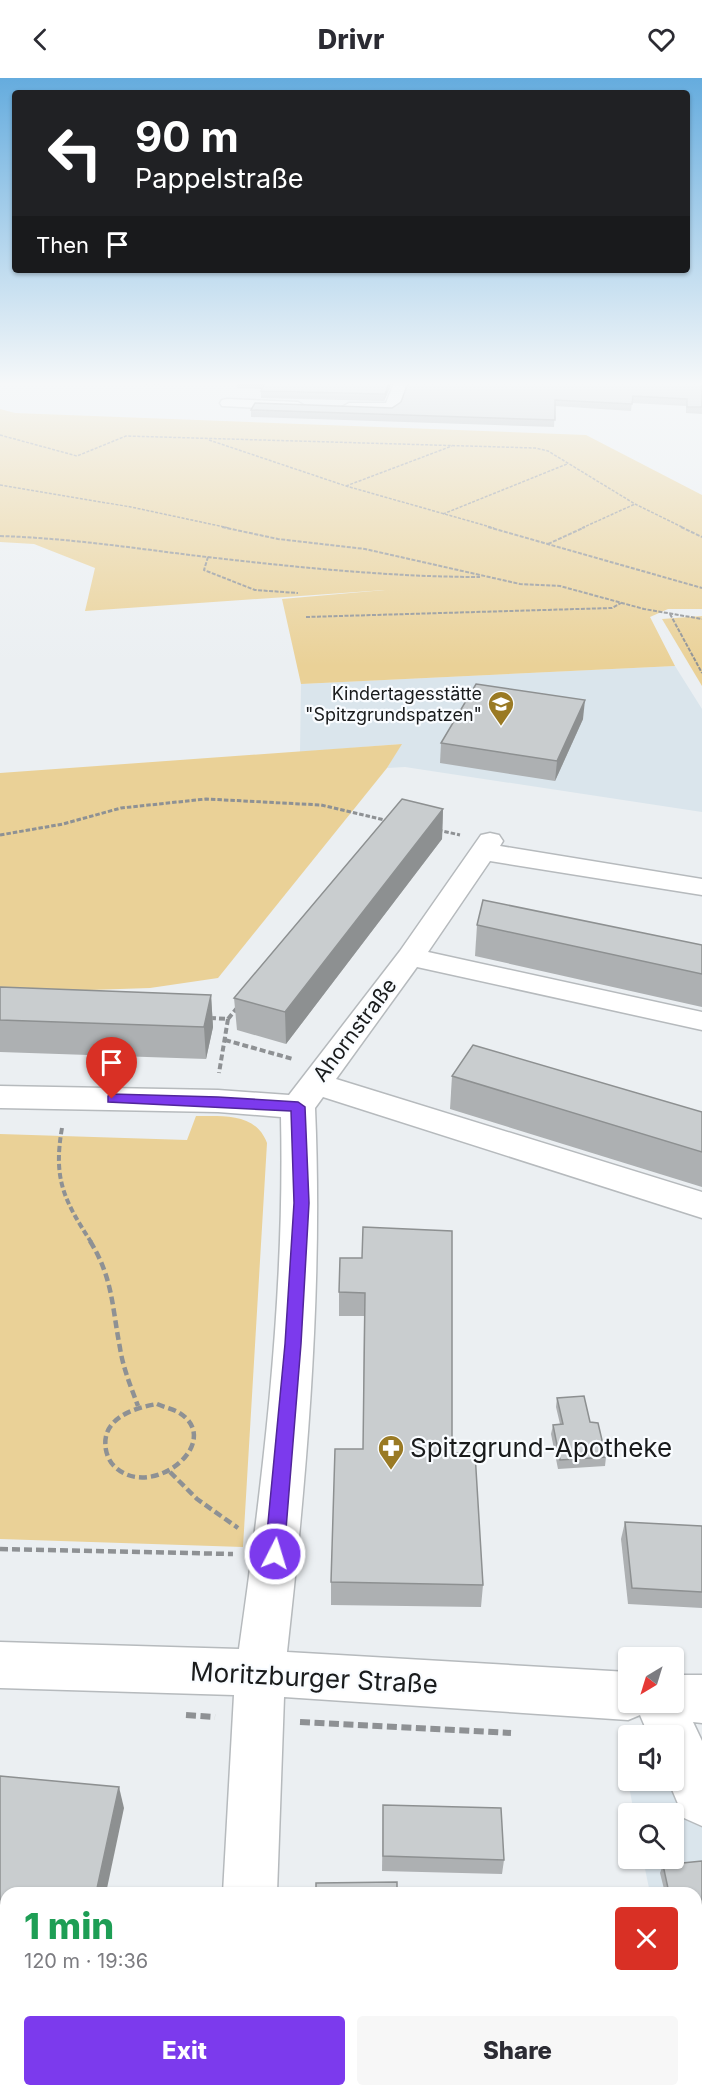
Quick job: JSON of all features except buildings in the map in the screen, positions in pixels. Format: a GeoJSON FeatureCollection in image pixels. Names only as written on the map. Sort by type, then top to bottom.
{"type":"FeatureCollection","features":[{"type":"Feature","properties":{"kind":"street"},"geometry":{"type":"LineString","coordinates":[[487,846],[702,887]]}},
{"type":"Feature","properties":{"kind":"street","name":"Ahornstraße"},"geometry":{"type":"LineString","coordinates":[[313,1086],[410,957],[487,846]]}},
{"type":"Feature","properties":{"kind":"street"},"geometry":{"type":"LineString","coordinates":[[410,957],[702,1021]]}},
{"type":"Feature","properties":{"kind":"street"},"geometry":{"type":"LineString","coordinates":[[250,1887],[259,1697],[275,1554],[293,1344],[301,1203],[313,1086]]}},
{"type":"Feature","properties":{"kind":"street"},"geometry":{"type":"LineString","coordinates":[[0,1096],[218,1101],[313,1086],[702,1205]]}},
{"type":"Feature","properties":{"kind":"street","name":"Moritzburger Straße"},"geometry":{"type":"LineString","coordinates":[[0,1665],[259,1697],[618,1696]]}},
{"type":"Feature","properties":{"kind":"street"},"geometry":{"type":"LineString","coordinates":[[684,1698],[702,1699]]}},
{"type":"Feature","properties":{"kind":"street"},"geometry":{"type":"LineString","coordinates":[[664,1713],[702,1800]]}},
{"type":"Feature","properties":{"kind":"path"},"geometry":{"type":"LineString","coordinates":[[320,477],[547,545],[702,588]]}},
{"type":"Feature","properties":{"kind":"path"},"geometry":{"type":"LineString","coordinates":[[346,486],[370,477]]}},
{"type":"Feature","properties":{"kind":"path"},"geometry":{"type":"LineString","coordinates":[[442,514],[534,477]]}},
{"type":"Feature","properties":{"kind":"path"},"geometry":{"type":"LineString","coordinates":[[589,477],[635,504],[702,537]]}},
{"type":"Feature","properties":{"kind":"path"},"geometry":{"type":"LineString","coordinates":[[0,485],[131,507],[278,539],[365,549],[520,584],[560,586],[622,603],[702,619]]}},
{"type":"Feature","properties":{"kind":"path"},"geometry":{"type":"LineString","coordinates":[[547,545],[635,504]]}},
{"type":"Feature","properties":{"kind":"path"},"geometry":{"type":"LineString","coordinates":[[0,536],[115,544],[208,557],[437,577],[489,577]]}},
{"type":"Feature","properties":{"kind":"path"},"geometry":{"type":"LineString","coordinates":[[208,557],[204,570],[255,590],[297,593]]}},
{"type":"Feature","properties":{"kind":"path"},"geometry":{"type":"LineString","coordinates":[[306,617],[612,608],[622,603]]}},
{"type":"Feature","properties":{"kind":"path"},"geometry":{"type":"LineString","coordinates":[[670,614],[681,627],[690,654],[702,673]]}},
{"type":"Feature","properties":{"kind":"path"},"geometry":{"type":"LineString","coordinates":[[0,835],[63,825],[121,808],[206,799],[321,805],[394,822],[387,831]]}},
{"type":"Feature","properties":{"kind":"path"},"geometry":{"type":"LineString","coordinates":[[429,828],[487,846]]}},
{"type":"Feature","properties":{"kind":"path"},"geometry":{"type":"LineString","coordinates":[[218,1101],[219,1068],[228,1019],[243,1001]]}},
{"type":"Feature","properties":{"kind":"path"},"geometry":{"type":"LineString","coordinates":[[209,1018],[228,1019]]}},
{"type":"Feature","properties":{"kind":"path"},"geometry":{"type":"LineString","coordinates":[[225,1040],[313,1086]]}},
{"type":"Feature","properties":{"kind":"path"},"geometry":{"type":"LineString","coordinates":[[70,1098],[55,1153],[61,1193],[92,1245],[112,1289],[121,1354],[138,1406]]}},
{"type":"Feature","properties":{"kind":"path"},"geometry":{"type":"LineString","coordinates":[[157,1404],[175,1408],[186,1416],[194,1431],[192,1452],[183,1464],[170,1472],[150,1478],[134,1477],[118,1470],[109,1460],[104,1446],[107,1433],[122,1414],[138,1406],[157,1404]]}},
{"type":"Feature","properties":{"kind":"path"},"geometry":{"type":"LineString","coordinates":[[170,1472],[197,1499],[275,1554]]}},
{"type":"Feature","properties":{"kind":"path"},"geometry":{"type":"LineString","coordinates":[[0,1550],[275,1554]]}},
{"type":"Feature","properties":{"kind":"path"},"geometry":{"type":"LineString","coordinates":[[259,1697],[521,1734]]}},
{"type":"Feature","properties":{"kind":"shaded area"},"geometry":{"type":"Polygon","coordinates":[[[0,477],[668,477],[702,495],[702,609],[668,609],[650,617],[675,666],[301,684],[282,599],[385,590],[85,611],[95,568],[34,544],[0,542],[0,477]]]}},
{"type":"Feature","properties":{"kind":"shaded area"},"geometry":{"type":"Polygon","coordinates":[[[702,616],[702,686],[662,619],[702,616]]]}},
{"type":"Feature","properties":{"kind":"shaded area","name":"Kindertagesstätte \"Spitzgrundspatzen\""},"geometry":{"type":"Polygon","coordinates":[[[675,666],[702,709],[702,812],[405,767],[387,768],[401,744],[300,752],[301,684],[675,666]]]}},
{"type":"Feature","properties":{"kind":"shaded area"},"geometry":{"type":"Polygon","coordinates":[[[402,744],[387,768],[218,978],[150,988],[0,993],[0,773],[402,744]]]}},
{"type":"Feature","properties":{"kind":"shaded area"},"geometry":{"type":"Polygon","coordinates":[[[196,1116],[228,1117],[247,1121],[262,1133],[267,1143],[243,1547],[0,1539],[0,1134],[187,1140],[196,1116]]]}},
{"type":"Feature","properties":{"kind":"shaded area"},"geometry":{"type":"Polygon","coordinates":[[[684,1748],[702,1749],[702,1887],[649,1887],[645,1869],[684,1869],[684,1803],[632,1803],[630,1791],[684,1791],[684,1748]]]}},
{"type":"Feature","properties":{"kind":"place","name":"Kindertagesstätte \"Spitzgrundspatzen\""},"geometry":{"type":"Point","coordinates":[501,727]}},
{"type":"Feature","properties":{"kind":"place","name":"Spitzgrund-Apotheke"},"geometry":{"type":"Point","coordinates":[391,1471]}},
{"type":"Feature","properties":{"kind":"route"},"geometry":{"type":"LineString","coordinates":[[112,1099],[218,1101],[298,1107],[301,1203],[293,1344],[275,1554]]}}]}
